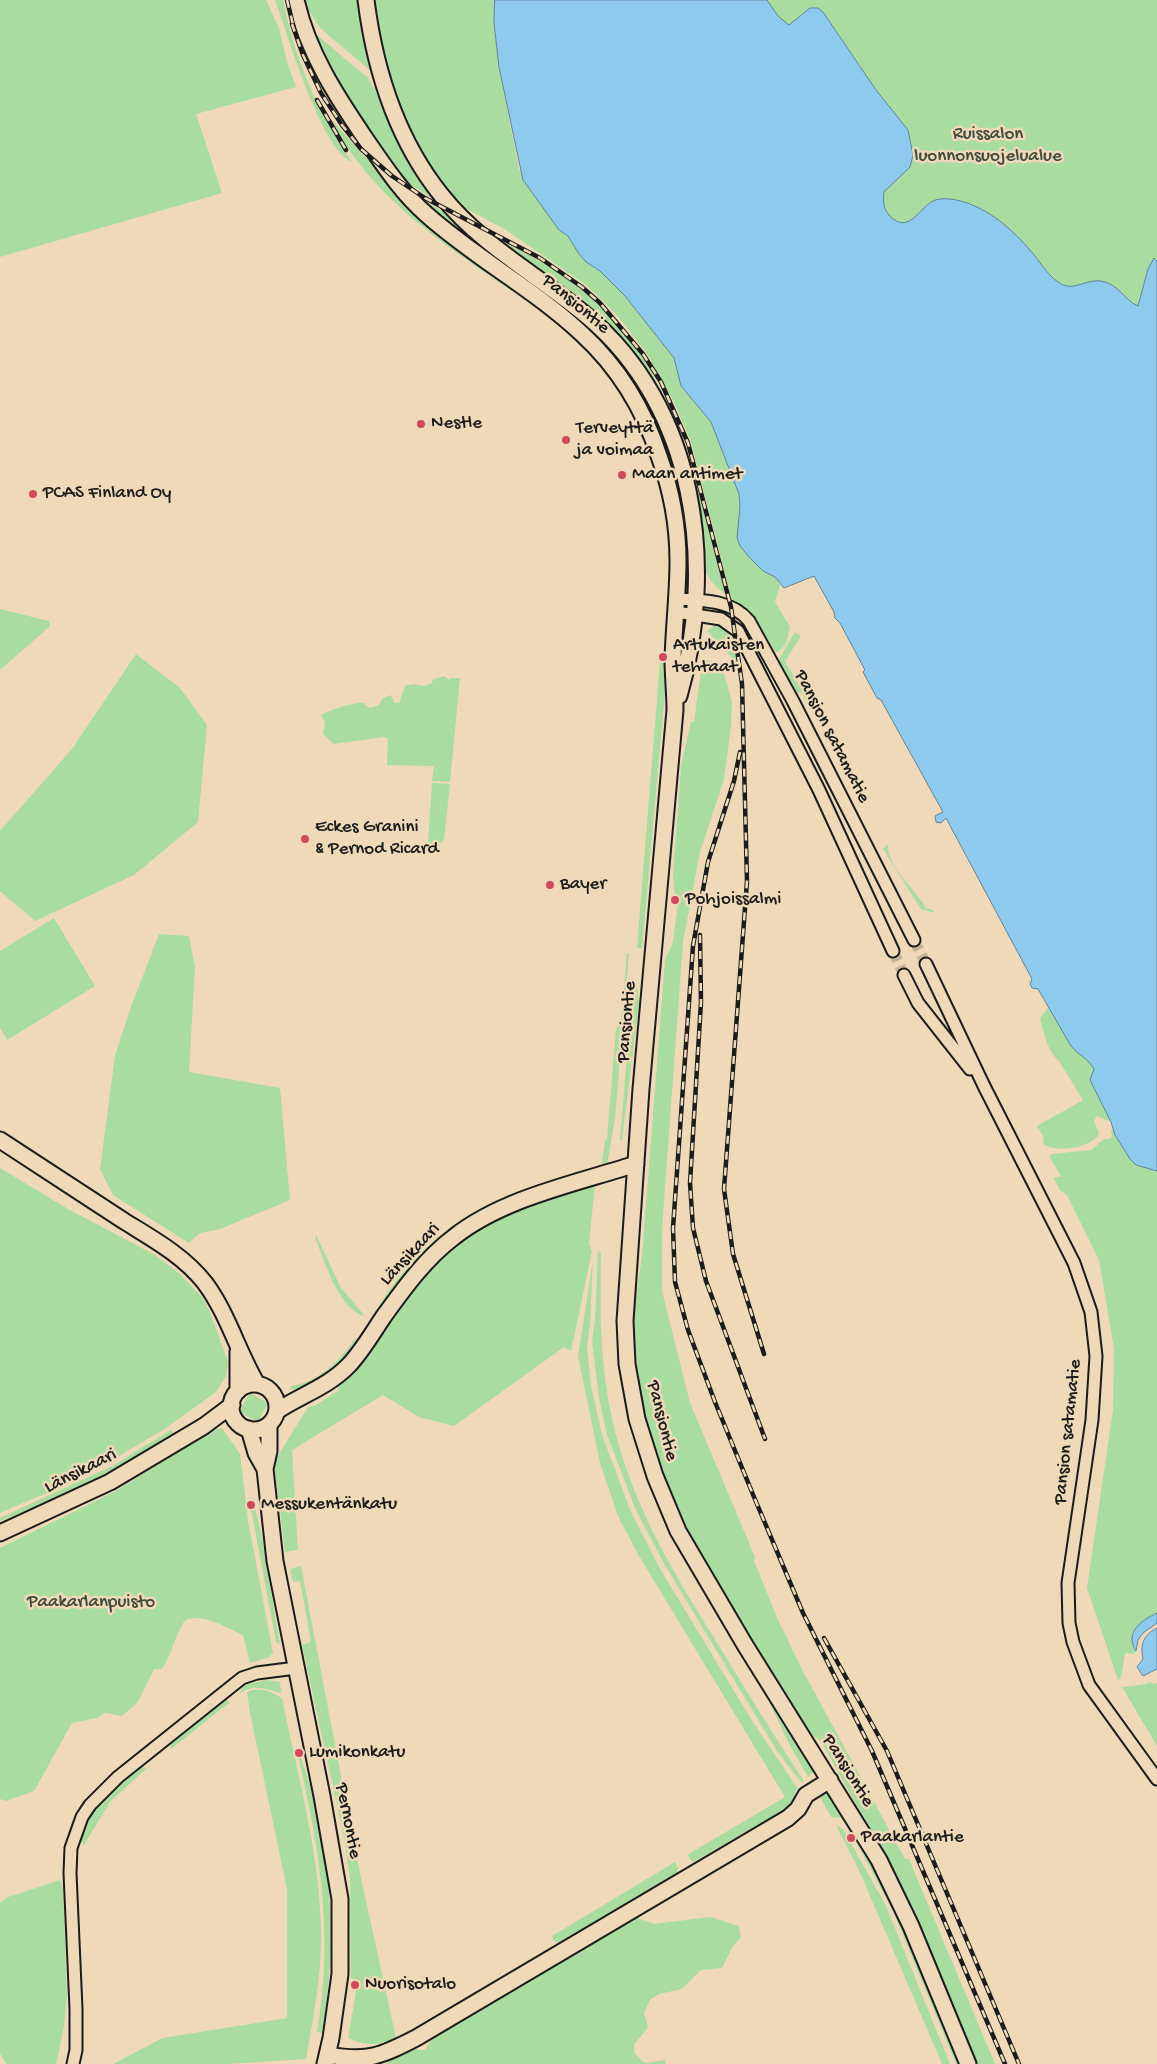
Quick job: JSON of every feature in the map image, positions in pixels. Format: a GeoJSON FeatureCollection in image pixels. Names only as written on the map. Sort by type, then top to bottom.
{"type":"FeatureCollection","features":[{"type":"Feature","properties":{"kind":"street","name":"Pansiontie"},"geometry":{"type":"LineString","coordinates":[[296,0],[306,34],[321,68],[353,120],[402,189],[448,232],[583,334],[619,375],[649,428],[668,482],[677,534],[674,658],[675,710],[636,1164],[625,1340],[631,1390],[645,1449],[666,1505],[697,1565],[878,1860],[895,1892],[968,2064]]}},
{"type":"Feature","properties":{"kind":"street","name":"Pansiontie"},"geometry":{"type":"LineString","coordinates":[[366,0],[373,46],[383,87],[394,115],[426,174],[446,201],[480,237],[599,326],[631,362],[652,395],[671,434],[688,487],[695,536],[695,607],[689,661],[675,710]]}},
{"type":"Feature","properties":{"kind":"street","name":"Pansion satamatie"},"geometry":{"type":"LineString","coordinates":[[676,606],[734,608],[749,621],[796,708],[914,940]]}},
{"type":"Feature","properties":{"kind":"street","name":"Pansion satamatie"},"geometry":{"type":"LineString","coordinates":[[695,607],[730,623],[743,639],[819,790],[893,951]]}},
{"type":"Feature","properties":{"kind":"street","name":"Pansion satamatie"},"geometry":{"type":"LineString","coordinates":[[926,964],[984,1086],[1074,1263],[1091,1312],[1096,1356],[1092,1420],[1068,1583],[1069,1623],[1073,1642],[1089,1685],[1157,1779]]}},
{"type":"Feature","properties":{"kind":"street","name":"Pansion satamatie"},"geometry":{"type":"LineString","coordinates":[[904,975],[918,1003],[984,1086]]}},
{"type":"Feature","properties":{"kind":"street"},"geometry":{"type":"LineString","coordinates":[[0,1140],[180,1258],[198,1275],[212,1294],[257,1384],[271,1392],[304,1395]]}},
{"type":"Feature","properties":{"kind":"street","name":"Länsikaari"},"geometry":{"type":"LineString","coordinates":[[272,1418],[304,1395],[324,1386],[350,1364],[418,1272],[461,1231],[509,1206],[636,1164]]}},
{"type":"Feature","properties":{"kind":"street"},"geometry":{"type":"LineString","coordinates":[[238,1349],[234,1416],[244,1426],[261,1429],[272,1418],[276,1401],[271,1392]]}},
{"type":"Feature","properties":{"kind":"street"},"geometry":{"type":"LineString","coordinates":[[235,1398],[247,1386],[257,1384]]}},
{"type":"Feature","properties":{"kind":"street","name":"Länsikaari"},"geometry":{"type":"LineString","coordinates":[[0,1533],[110,1482],[204,1426],[235,1398]]}},
{"type":"Feature","properties":{"kind":"street","name":"Pernontie"},"geometry":{"type":"LineString","coordinates":[[272,1418],[269,1451],[265,1469],[275,1560],[322,1796],[340,1899],[340,1974],[326,2059]]}},
{"type":"Feature","properties":{"kind":"street","name":"Länsikaari"},"geometry":{"type":"LineString","coordinates":[[204,1426],[244,1426]]}},
{"type":"Feature","properties":{"kind":"street","name":"Pernontie"},"geometry":{"type":"LineString","coordinates":[[244,1426],[265,1469]]}},
{"type":"Feature","properties":{"kind":"street"},"geometry":{"type":"LineString","coordinates":[[72,2064],[76,2050],[76,2009],[70,1857],[82,1817],[101,1792],[118,1777],[242,1678],[257,1673],[296,1668]]}},
{"type":"Feature","properties":{"kind":"street"},"geometry":{"type":"LineString","coordinates":[[326,2059],[379,2056],[416,2038],[788,1818],[798,1809],[806,1795],[830,1780]]}},
{"type":"Feature","properties":{"kind":"green space"},"geometry":{"type":"Polygon","coordinates":[[[0,0],[266,0],[279,28],[287,62],[296,87],[196,114],[222,193],[0,257],[0,0]]]}},
{"type":"Feature","properties":{"kind":"green space"},"geometry":{"type":"Polygon","coordinates":[[[275,0],[283,0],[294,43],[309,84],[328,124],[352,162],[340,153],[317,114],[296,62],[275,0]]]}},
{"type":"Feature","properties":{"kind":"green space"},"geometry":{"type":"Polygon","coordinates":[[[302,0],[358,0],[372,72],[320,28],[302,0]]]}},
{"type":"Feature","properties":{"kind":"green space"},"geometry":{"type":"Polygon","coordinates":[[[372,0],[495,0],[494,23],[499,67],[519,169],[559,230],[568,236],[586,262],[600,271],[625,296],[674,358],[681,387],[711,422],[739,494],[740,546],[763,571],[775,577],[780,585],[775,602],[790,627],[786,643],[779,651],[775,653],[754,617],[731,598],[691,442],[673,400],[645,351],[617,315],[586,285],[506,230],[458,204],[418,148],[402,115],[389,81],[372,0]]]}},
{"type":"Feature","properties":{"kind":"green space","name":"Ruissalon luonnonsuojelualue"},"geometry":{"type":"Polygon","coordinates":[[[723,0],[1157,0],[1157,359],[878,276],[723,0]]]}},
{"type":"Feature","properties":{"kind":"green space"},"geometry":{"type":"Polygon","coordinates":[[[310,29],[368,78],[437,201],[406,182],[394,168],[331,73],[310,29]]]}},
{"type":"Feature","properties":{"kind":"green space"},"geometry":{"type":"Polygon","coordinates":[[[331,119],[364,156],[511,286],[512,291],[434,236],[387,195],[347,147],[331,119]]]}},
{"type":"Feature","properties":{"kind":"green space"},"geometry":{"type":"Polygon","coordinates":[[[419,198],[444,212],[480,245],[478,248],[419,198]]]}},
{"type":"Feature","properties":{"kind":"green space"},"geometry":{"type":"Polygon","coordinates":[[[489,235],[538,260],[566,278],[603,309],[632,343],[656,380],[674,419],[689,461],[702,504],[725,593],[714,585],[707,574],[702,552],[700,513],[689,464],[672,420],[647,374],[627,345],[590,307],[562,285],[489,235]]]}},
{"type":"Feature","properties":{"kind":"green space"},"geometry":{"type":"Polygon","coordinates":[[[0,609],[49,621],[50,626],[0,670],[0,609]]]}},
{"type":"Feature","properties":{"kind":"green space"},"geometry":{"type":"Polygon","coordinates":[[[714,626],[726,629],[730,633],[735,644],[737,663],[707,631],[714,626]]]}},
{"type":"Feature","properties":{"kind":"green space"},"geometry":{"type":"Polygon","coordinates":[[[795,632],[801,636],[785,661],[813,709],[819,711],[816,712],[811,710],[801,692],[796,694],[778,661],[795,632]]]}},
{"type":"Feature","properties":{"kind":"green space"},"geometry":{"type":"Polygon","coordinates":[[[136,654],[180,688],[207,725],[198,822],[134,875],[35,921],[0,891],[0,831],[72,749],[136,654]]]}},
{"type":"Feature","properties":{"kind":"green space"},"geometry":{"type":"Polygon","coordinates":[[[708,660],[723,670],[732,702],[731,727],[724,779],[700,852],[683,942],[662,1229],[662,1291],[690,1403],[755,1557],[754,1561],[778,1620],[804,1673],[905,1859],[909,1859],[995,2064],[974,2064],[889,1865],[821,1741],[806,1730],[686,1535],[646,1429],[634,1360],[632,1324],[642,1256],[665,960],[673,942],[679,895],[675,895],[673,876],[681,766],[691,722],[694,722],[702,665],[708,660]]]}},
{"type":"Feature","properties":{"kind":"green space"},"geometry":{"type":"Polygon","coordinates":[[[660,662],[664,663],[666,681],[642,948],[637,948],[660,662]]]}},
{"type":"Feature","properties":{"kind":"green space"},"geometry":{"type":"Polygon","coordinates":[[[445,676],[449,680],[451,678],[460,678],[450,782],[432,781],[434,766],[387,765],[388,739],[385,737],[334,744],[323,734],[325,722],[321,715],[325,713],[355,703],[364,703],[370,708],[379,705],[383,698],[391,695],[394,703],[399,703],[405,686],[413,684],[425,686],[432,683],[433,679],[445,676]]]}},
{"type":"Feature","properties":{"kind":"green space"},"geometry":{"type":"Polygon","coordinates":[[[432,783],[450,784],[444,840],[438,845],[428,842],[432,783]]]}},
{"type":"Feature","properties":{"kind":"green space"},"geometry":{"type":"Polygon","coordinates":[[[888,844],[889,853],[897,870],[926,908],[933,910],[934,913],[921,909],[883,849],[888,844]]]}},
{"type":"Feature","properties":{"kind":"green space"},"geometry":{"type":"Polygon","coordinates":[[[54,918],[95,986],[7,1040],[0,1028],[0,951],[54,918]]]}},
{"type":"Feature","properties":{"kind":"green space"},"geometry":{"type":"Polygon","coordinates":[[[159,934],[189,936],[195,967],[189,1072],[280,1088],[290,1200],[220,1229],[200,1233],[189,1243],[113,1195],[100,1169],[115,1056],[131,1007],[159,934]]]}},
{"type":"Feature","properties":{"kind":"green space"},"geometry":{"type":"Polygon","coordinates":[[[627,953],[629,953],[615,1118],[607,1165],[601,1168],[605,1141],[607,1139],[616,1030],[621,1018],[627,953]]]}},
{"type":"Feature","properties":{"kind":"green space"},"geometry":{"type":"Polygon","coordinates":[[[633,983],[637,983],[639,1003],[622,1140],[620,1140],[633,983]]]}},
{"type":"Feature","properties":{"kind":"green space"},"geometry":{"type":"Polygon","coordinates":[[[1048,1008],[1053,1008],[1087,1034],[1111,1122],[1097,1116],[1094,1121],[1099,1133],[1098,1136],[1087,1144],[1071,1148],[1049,1147],[1043,1144],[1044,1138],[1037,1126],[1083,1100],[1046,1041],[1040,1018],[1048,1008]]]}},
{"type":"Feature","properties":{"kind":"green space"},"geometry":{"type":"Polygon","coordinates":[[[1114,1129],[1157,1158],[1157,1613],[1146,1619],[1133,1632],[1132,1638],[1136,1651],[1134,1654],[1125,1653],[1121,1678],[1118,1680],[1087,1588],[1113,1410],[1114,1349],[1099,1260],[1067,1195],[1060,1190],[1054,1178],[1061,1176],[1049,1156],[1052,1154],[1091,1150],[1104,1139],[1112,1137],[1111,1130],[1114,1129]]]}},
{"type":"Feature","properties":{"kind":"green space"},"geometry":{"type":"Polygon","coordinates":[[[0,1168],[68,1209],[155,1255],[180,1274],[202,1297],[209,1310],[228,1362],[226,1376],[216,1392],[166,1428],[84,1477],[0,1513],[0,1168]]]}},
{"type":"Feature","properties":{"kind":"green space"},"geometry":{"type":"Polygon","coordinates":[[[592,1169],[595,1170],[495,1206],[378,1314],[373,1316],[397,1280],[412,1263],[427,1247],[462,1220],[481,1208],[501,1199],[592,1169]]]}},
{"type":"Feature","properties":{"kind":"green space"},"geometry":{"type":"Polygon","coordinates":[[[595,1184],[589,1244],[592,1251],[571,1351],[564,1347],[454,1426],[419,1417],[383,1395],[292,1450],[298,1550],[285,1552],[274,1462],[308,1407],[316,1405],[339,1390],[337,1386],[402,1299],[439,1258],[459,1240],[481,1225],[508,1212],[595,1184]]]}},
{"type":"Feature","properties":{"kind":"green space"},"geometry":{"type":"Polygon","coordinates":[[[316,1235],[341,1288],[365,1316],[356,1312],[340,1295],[328,1271],[315,1237],[316,1235]]]}},
{"type":"Feature","properties":{"kind":"green space"},"geometry":{"type":"Polygon","coordinates":[[[598,1250],[601,1254],[603,1362],[615,1433],[625,1466],[652,1529],[684,1589],[804,1781],[801,1782],[777,1751],[663,1562],[636,1510],[607,1435],[599,1398],[592,1341],[595,1321],[598,1250]]]}},
{"type":"Feature","properties":{"kind":"green space"},"geometry":{"type":"Polygon","coordinates":[[[593,1260],[587,1347],[591,1386],[602,1435],[631,1512],[659,1567],[751,1719],[798,1789],[795,1791],[794,1804],[693,1862],[687,1855],[785,1797],[639,1556],[618,1516],[600,1463],[578,1356],[593,1260]]]}},
{"type":"Feature","properties":{"kind":"green space"},"geometry":{"type":"Polygon","coordinates":[[[356,1338],[349,1356],[331,1372],[309,1384],[290,1390],[291,1386],[311,1380],[328,1369],[356,1338]]]}},
{"type":"Feature","properties":{"kind":"green space"},"geometry":{"type":"Polygon","coordinates":[[[250,1393],[268,1403],[258,1422],[239,1412],[250,1393]]]}},
{"type":"Feature","properties":{"kind":"green space","name":"Paakarlanpuisto"},"geometry":{"type":"Polygon","coordinates":[[[222,1428],[240,1454],[248,1520],[273,1653],[269,1657],[250,1663],[243,1635],[211,1621],[194,1618],[187,1620],[179,1630],[165,1664],[162,1669],[154,1669],[138,1702],[122,1716],[105,1713],[97,1718],[72,1723],[34,1791],[6,1801],[0,1799],[0,1548],[114,1492],[185,1448],[185,1444],[206,1432],[222,1428]]]}},
{"type":"Feature","properties":{"kind":"green space"},"geometry":{"type":"Polygon","coordinates":[[[171,1430],[173,1433],[138,1460],[51,1505],[22,1512],[0,1521],[0,1518],[112,1466],[171,1430]]]}},
{"type":"Feature","properties":{"kind":"green space"},"geometry":{"type":"Polygon","coordinates":[[[251,1509],[255,1509],[261,1531],[280,1644],[276,1642],[251,1509]]]}},
{"type":"Feature","properties":{"kind":"green space"},"geometry":{"type":"Polygon","coordinates":[[[301,1566],[356,1855],[396,2038],[377,2044],[367,2044],[348,2038],[358,1980],[351,1978],[350,1879],[344,1837],[302,1645],[311,1642],[300,1581],[293,1582],[290,1569],[301,1566]]]}},
{"type":"Feature","properties":{"kind":"green space"},"geometry":{"type":"Polygon","coordinates":[[[758,1677],[815,1770],[808,1777],[787,1740],[758,1677]]]}},
{"type":"Feature","properties":{"kind":"green space"},"geometry":{"type":"Polygon","coordinates":[[[266,1680],[280,1682],[281,1693],[255,1688],[239,1694],[244,1685],[266,1680]]]}},
{"type":"Feature","properties":{"kind":"green space"},"geometry":{"type":"Polygon","coordinates":[[[1149,1682],[1157,1683],[1157,1746],[1122,1687],[1147,1684],[1149,1682]]]}},
{"type":"Feature","properties":{"kind":"green space"},"geometry":{"type":"Polygon","coordinates":[[[266,1690],[282,1698],[313,1848],[320,1908],[321,1953],[306,2059],[228,2064],[113,2064],[163,2038],[287,2018],[287,1889],[250,1713],[247,1692],[266,1690]]]}},
{"type":"Feature","properties":{"kind":"green space"},"geometry":{"type":"Polygon","coordinates":[[[225,1699],[230,1702],[171,1749],[170,1744],[172,1741],[225,1699]]]}},
{"type":"Feature","properties":{"kind":"green space"},"geometry":{"type":"Polygon","coordinates":[[[300,1755],[320,1823],[329,1893],[330,1963],[322,2033],[317,2032],[324,1962],[322,1893],[313,1825],[298,1756],[300,1755]]]}},
{"type":"Feature","properties":{"kind":"green space"},"geometry":{"type":"Polygon","coordinates":[[[142,1765],[146,1769],[110,1802],[84,1845],[79,1839],[97,1806],[113,1789],[142,1765]]]}},
{"type":"Feature","properties":{"kind":"green space"},"geometry":{"type":"Polygon","coordinates":[[[825,1794],[834,1801],[842,1818],[831,1817],[819,1795],[825,1794]]]}},
{"type":"Feature","properties":{"kind":"green space"},"geometry":{"type":"Polygon","coordinates":[[[836,1825],[843,1829],[886,1906],[950,2064],[942,2064],[858,1868],[836,1825]]]}},
{"type":"Feature","properties":{"kind":"green space"},"geometry":{"type":"Polygon","coordinates":[[[859,1843],[867,1853],[891,1896],[962,2064],[956,2064],[893,1911],[858,1845],[859,1843]]]}},
{"type":"Feature","properties":{"kind":"green space"},"geometry":{"type":"Polygon","coordinates":[[[675,1862],[678,1868],[677,1873],[559,1943],[554,1941],[552,1936],[675,1862]]]}},
{"type":"Feature","properties":{"kind":"green space"},"geometry":{"type":"Polygon","coordinates":[[[60,1880],[63,1888],[67,1996],[64,2026],[57,2061],[56,2064],[6,2064],[0,2053],[0,1903],[8,1897],[60,1880]]]}},
{"type":"Feature","properties":{"kind":"green space"},"geometry":{"type":"Polygon","coordinates":[[[710,1917],[739,1926],[741,1937],[733,1946],[722,1968],[701,1970],[682,1989],[659,1994],[650,2000],[644,2013],[648,2027],[634,2045],[635,2054],[645,2063],[665,2060],[665,2064],[385,2064],[410,2049],[425,2050],[432,2038],[637,1918],[654,1924],[710,1917]]]}},
{"type":"Feature","properties":{"kind":"water"},"geometry":{"type":"Polygon","coordinates":[[[495,0],[767,0],[778,16],[789,25],[810,8],[818,8],[823,12],[876,90],[908,130],[913,155],[910,167],[884,192],[885,208],[890,216],[903,223],[913,218],[933,201],[948,199],[964,202],[985,211],[1003,224],[1020,239],[1049,274],[1063,285],[1074,286],[1101,281],[1112,285],[1138,306],[1148,269],[1154,258],[1157,261],[1157,1171],[1136,1165],[1115,1135],[1111,1122],[1090,1080],[1094,1069],[1071,1046],[1038,989],[1032,988],[1030,984],[1032,979],[946,818],[941,823],[936,822],[935,816],[943,812],[881,700],[877,698],[863,672],[865,670],[840,623],[835,618],[834,612],[814,576],[784,588],[775,577],[763,571],[740,546],[737,538],[740,507],[739,494],[711,422],[681,386],[674,358],[625,296],[600,271],[586,262],[579,254],[568,236],[559,230],[523,180],[499,67],[494,23],[495,0]]]}},
{"type":"Feature","properties":{"kind":"water"},"geometry":{"type":"Polygon","coordinates":[[[1157,1613],[1157,1623],[1143,1633],[1138,1640],[1136,1651],[1132,1638],[1133,1632],[1146,1619],[1157,1613]]]}},
{"type":"Feature","properties":{"kind":"water"},"geometry":{"type":"Polygon","coordinates":[[[1157,1628],[1157,1669],[1143,1676],[1137,1667],[1143,1659],[1142,1645],[1148,1634],[1157,1628]]]}},
{"type":"Feature","properties":{"kind":"tunnel"},"geometry":{"type":"LineString","coordinates":[[914,940],[926,964]]}},
{"type":"Feature","properties":{"kind":"tunnel"},"geometry":{"type":"LineString","coordinates":[[893,951],[904,975]]}},
{"type":"Feature","properties":{"kind":"railway"},"geometry":{"type":"LineString","coordinates":[[287,0],[294,29]]}},
{"type":"Feature","properties":{"kind":"railway"},"geometry":{"type":"LineString","coordinates":[[292,24],[303,55],[321,93],[342,125],[361,149],[392,176],[425,198],[540,258],[582,287],[600,303],[643,354],[661,382],[688,443],[731,607],[742,684],[747,881],[724,1189],[733,1254],[764,1354]]}},
{"type":"Feature","properties":{"kind":"railway"},"geometry":{"type":"LineString","coordinates":[[317,100],[346,150]]}},
{"type":"Feature","properties":{"kind":"railway"},"geometry":{"type":"LineString","coordinates":[[740,752],[734,781],[708,862],[693,946],[673,1228],[675,1282],[688,1330],[754,1497],[803,1613],[872,1751],[1005,2064]]}},
{"type":"Feature","properties":{"kind":"railway"},"geometry":{"type":"LineString","coordinates":[[700,935],[701,1002],[690,1183],[693,1228],[706,1281],[765,1439]]}},
{"type":"Feature","properties":{"kind":"railway"},"geometry":{"type":"LineString","coordinates":[[824,1638],[887,1751],[1019,2064]]}},
{"type":"Feature","properties":{"kind":"place","name":"Nestle"},"geometry":{"type":"Point","coordinates":[421,424]}},
{"type":"Feature","properties":{"kind":"place","name":"Terveyttä ja voimaa"},"geometry":{"type":"Point","coordinates":[566,440]}},
{"type":"Feature","properties":{"kind":"place","name":"Maan antimet"},"geometry":{"type":"Point","coordinates":[622,475]}},
{"type":"Feature","properties":{"kind":"place","name":"PCAS Finland Oy"},"geometry":{"type":"Point","coordinates":[33,494]}},
{"type":"Feature","properties":{"kind":"place","name":"Artukaisten tehtaat"},"geometry":{"type":"Point","coordinates":[663,657]}},
{"type":"Feature","properties":{"kind":"place","name":"Eckes Granini & Pernod Ricard"},"geometry":{"type":"Point","coordinates":[305,839]}},
{"type":"Feature","properties":{"kind":"place","name":"Bayer"},"geometry":{"type":"Point","coordinates":[550,885]}},
{"type":"Feature","properties":{"kind":"place","name":"Pohjoissalmi"},"geometry":{"type":"Point","coordinates":[675,900]}},
{"type":"Feature","properties":{"kind":"place","name":"Messukentänkatu"},"geometry":{"type":"Point","coordinates":[251,1505]}},
{"type":"Feature","properties":{"kind":"place","name":"Lumikonkatu"},"geometry":{"type":"Point","coordinates":[299,1753]}},
{"type":"Feature","properties":{"kind":"place","name":"Paakarlantie"},"geometry":{"type":"Point","coordinates":[851,1838]}},
{"type":"Feature","properties":{"kind":"place","name":"Nuorisotalo"},"geometry":{"type":"Point","coordinates":[355,1985]}}]}
